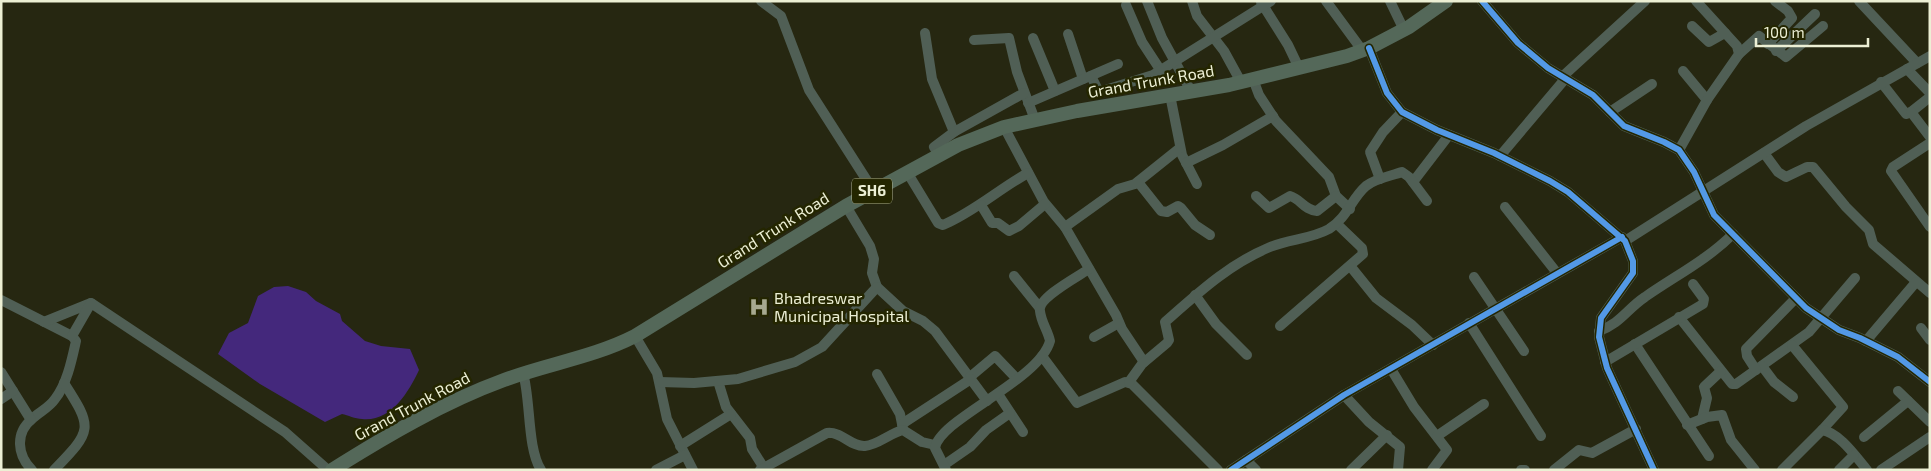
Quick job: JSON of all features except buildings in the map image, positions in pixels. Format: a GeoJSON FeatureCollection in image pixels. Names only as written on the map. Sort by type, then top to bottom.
{"type":"FeatureCollection","features":[{"type":"Feature","properties":{"kind":"main road","name":"Grand Trunk Road"},"geometry":{"type":"LineString","coordinates":[[330,470],[454,402],[523,373],[618,345],[873,190],[958,145],[1004,127],[1247,81],[1366,49],[1404,30],[1446,1]]}},
{"type":"Feature","properties":{"kind":"street"},"geometry":{"type":"LineString","coordinates":[[761,1],[774,9],[786,24],[809,90],[873,190]]}},
{"type":"Feature","properties":{"kind":"street"},"geometry":{"type":"LineString","coordinates":[[1147,1],[1175,63],[1191,91]]}},
{"type":"Feature","properties":{"kind":"street"},"geometry":{"type":"LineString","coordinates":[[1192,1],[1197,16],[1273,116],[1329,177],[1336,196],[1350,209]]}},
{"type":"Feature","properties":{"kind":"street"},"geometry":{"type":"LineString","coordinates":[[1326,1],[1366,49],[1387,93],[1402,112],[1449,135],[1501,156],[1568,192],[1624,239],[1634,262],[1633,273],[1601,318],[1599,331],[1600,347],[1654,470]]}},
{"type":"Feature","properties":{"kind":"street"},"geometry":{"type":"LineString","coordinates":[[1390,1],[1404,30]]}},
{"type":"Feature","properties":{"kind":"street"},"geometry":{"type":"LineString","coordinates":[[1482,1],[1512,38],[1548,68],[1593,96],[1624,126],[1679,150],[1697,178],[1702,193],[1714,215],[1796,298],[1821,319],[1839,330],[1898,357],[1930,382]]}},
{"type":"Feature","properties":{"kind":"street"},"geometry":{"type":"LineString","coordinates":[[1501,156],[1564,78],[1645,1]]}},
{"type":"Feature","properties":{"kind":"street"},"geometry":{"type":"LineString","coordinates":[[1696,1],[1737,46],[1739,54]]}},
{"type":"Feature","properties":{"kind":"street"},"geometry":{"type":"LineString","coordinates":[[1768,44],[1792,18],[1788,11],[1775,1]]}},
{"type":"Feature","properties":{"kind":"street"},"geometry":{"type":"LineString","coordinates":[[1859,1],[1917,63]]}},
{"type":"Feature","properties":{"kind":"street"},"geometry":{"type":"LineString","coordinates":[[1068,34],[1087,78],[1097,90],[1104,92],[1161,71],[1265,3],[1299,68]]}},
{"type":"Feature","properties":{"kind":"street"},"geometry":{"type":"LineString","coordinates":[[1126,6],[1142,42],[1161,71]]}},
{"type":"Feature","properties":{"kind":"street"},"geometry":{"type":"LineString","coordinates":[[1776,51],[1815,14]]}},
{"type":"Feature","properties":{"kind":"street"},"geometry":{"type":"LineString","coordinates":[[1692,26],[1709,42],[1725,33]]}},
{"type":"Feature","properties":{"kind":"street"},"geometry":{"type":"LineString","coordinates":[[1679,150],[1707,100],[1739,54],[1759,36],[1786,58],[1823,26]]}},
{"type":"Feature","properties":{"kind":"street"},"geometry":{"type":"LineString","coordinates":[[925,32],[932,79],[954,132]]}},
{"type":"Feature","properties":{"kind":"street"},"geometry":{"type":"LineString","coordinates":[[974,40],[1009,38],[1024,93],[1035,120]]}},
{"type":"Feature","properties":{"kind":"street"},"geometry":{"type":"LineString","coordinates":[[1033,38],[1055,91]]}},
{"type":"Feature","properties":{"kind":"street"},"geometry":{"type":"LineString","coordinates":[[1231,470],[1344,395],[1557,273],[1624,239],[1881,82],[1930,56]]}},
{"type":"Feature","properties":{"kind":"street"},"geometry":{"type":"LineString","coordinates":[[1028,103],[1118,64]]}},
{"type":"Feature","properties":{"kind":"street"},"geometry":{"type":"LineString","coordinates":[[1907,69],[1930,93]]}},
{"type":"Feature","properties":{"kind":"street"},"geometry":{"type":"LineString","coordinates":[[1683,71],[1707,100]]}},
{"type":"Feature","properties":{"kind":"street"},"geometry":{"type":"LineString","coordinates":[[1881,82],[1902,112],[1906,114],[1912,112],[1930,97]]}},
{"type":"Feature","properties":{"kind":"street"},"geometry":{"type":"LineString","coordinates":[[1610,112],[1652,84]]}},
{"type":"Feature","properties":{"kind":"street"},"geometry":{"type":"LineString","coordinates":[[939,155],[934,147],[954,132],[1024,93]]}},
{"type":"Feature","properties":{"kind":"street"},"geometry":{"type":"LineString","coordinates":[[1170,95],[1180,148],[1197,184]]}},
{"type":"Feature","properties":{"kind":"street"},"geometry":{"type":"LineString","coordinates":[[1380,180],[1370,152],[1384,132],[1402,112]]}},
{"type":"Feature","properties":{"kind":"street"},"geometry":{"type":"LineString","coordinates":[[1912,112],[1930,138]]}},
{"type":"Feature","properties":{"kind":"street"},"geometry":{"type":"LineString","coordinates":[[1186,163],[1223,145],[1273,116]]}},
{"type":"Feature","properties":{"kind":"street"},"geometry":{"type":"LineString","coordinates":[[1004,127],[1045,204],[1065,227],[1119,323],[1144,362]]}},
{"type":"Feature","properties":{"kind":"street"},"geometry":{"type":"LineString","coordinates":[[1413,182],[1449,135]]}},
{"type":"Feature","properties":{"kind":"street"},"geometry":{"type":"LineString","coordinates":[[1930,143],[1893,167],[1891,171],[1930,227]]}},
{"type":"Feature","properties":{"kind":"street"},"geometry":{"type":"LineString","coordinates":[[1065,227],[1118,189],[1138,182],[1180,148]]}},
{"type":"Feature","properties":{"kind":"street"},"geometry":{"type":"LineString","coordinates":[[1764,154],[1778,172],[1786,177],[1813,166],[1846,208],[1869,230],[1873,244],[1930,293]]}},
{"type":"Feature","properties":{"kind":"street"},"geometry":{"type":"LineString","coordinates":[[907,172],[940,225],[947,224],[982,205],[1002,187],[1028,174]]}},
{"type":"Feature","properties":{"kind":"street"},"geometry":{"type":"LineString","coordinates":[[1042,356],[1077,403],[1129,382],[1144,362],[1169,340],[1165,322],[1226,269],[1249,256],[1293,238],[1312,236],[1337,224],[1366,186],[1402,172],[1413,182],[1427,201]]}},
{"type":"Feature","properties":{"kind":"street"},"geometry":{"type":"LineString","coordinates":[[1138,182],[1161,211],[1165,212],[1178,206],[1195,225],[1210,235]]}},
{"type":"Feature","properties":{"kind":"street"},"geometry":{"type":"LineString","coordinates":[[1256,196],[1269,208],[1290,196],[1294,197],[1307,209],[1317,211],[1336,196]]}},
{"type":"Feature","properties":{"kind":"street"},"geometry":{"type":"LineString","coordinates":[[982,205],[992,223],[998,223],[1009,231],[1019,226],[1045,204]]}},
{"type":"Feature","properties":{"kind":"street"},"geometry":{"type":"LineString","coordinates":[[846,206],[873,254],[872,273],[878,287],[903,311],[929,326],[987,402]]}},
{"type":"Feature","properties":{"kind":"street"},"geometry":{"type":"LineString","coordinates":[[1505,207],[1557,273]]}},
{"type":"Feature","properties":{"kind":"street"},"geometry":{"type":"LineString","coordinates":[[1280,326],[1361,258],[1363,251],[1337,224]]}},
{"type":"Feature","properties":{"kind":"street"},"geometry":{"type":"LineString","coordinates":[[1599,331],[1619,321],[1644,298],[1715,251],[1733,234]]}},
{"type":"Feature","properties":{"kind":"street"},"geometry":{"type":"LineString","coordinates":[[1351,267],[1380,302],[1412,325],[1432,345]]}},
{"type":"Feature","properties":{"kind":"street"},"geometry":{"type":"LineString","coordinates":[[1040,308],[1058,289],[1090,269]]}},
{"type":"Feature","properties":{"kind":"street"},"geometry":{"type":"LineString","coordinates":[[935,445],[950,428],[1017,379],[1042,356],[1050,342],[1040,308],[1014,276]]}},
{"type":"Feature","properties":{"kind":"street"},"geometry":{"type":"LineString","coordinates":[[1474,277],[1524,352]]}},
{"type":"Feature","properties":{"kind":"street"},"geometry":{"type":"LineString","coordinates":[[1679,317],[1721,371],[1734,384],[1792,345],[1821,319],[1855,278]]}},
{"type":"Feature","properties":{"kind":"street"},"geometry":{"type":"LineString","coordinates":[[1866,341],[1916,282]]}},
{"type":"Feature","properties":{"kind":"street"},"geometry":{"type":"LineString","coordinates":[[1605,362],[1704,302],[1694,284]]}},
{"type":"Feature","properties":{"kind":"street"},"geometry":{"type":"LineString","coordinates":[[660,382],[718,381],[764,372],[813,353],[831,339],[878,287]]}},
{"type":"Feature","properties":{"kind":"street"},"geometry":{"type":"LineString","coordinates":[[1195,295],[1216,324],[1247,354]]}},
{"type":"Feature","properties":{"kind":"street"},"geometry":{"type":"LineString","coordinates":[[1793,397],[1747,356],[1746,349],[1796,298]]}},
{"type":"Feature","properties":{"kind":"street"},"geometry":{"type":"LineString","coordinates":[[1,300],[72,336],[76,342],[64,383],[52,403],[23,429],[19,444],[28,469]]}},
{"type":"Feature","properties":{"kind":"street"},"geometry":{"type":"LineString","coordinates":[[44,322],[91,302]]}},
{"type":"Feature","properties":{"kind":"street"},"geometry":{"type":"LineString","coordinates":[[72,336],[91,302]]}},
{"type":"Feature","properties":{"kind":"street"},"geometry":{"type":"LineString","coordinates":[[91,302],[285,432],[330,470]]}},
{"type":"Feature","properties":{"kind":"street"},"geometry":{"type":"LineString","coordinates":[[1094,336],[1119,323]]}},
{"type":"Feature","properties":{"kind":"street"},"geometry":{"type":"LineString","coordinates":[[1469,323],[1541,436]]}},
{"type":"Feature","properties":{"kind":"street"},"geometry":{"type":"LineString","coordinates":[[1920,328],[1930,340]]}},
{"type":"Feature","properties":{"kind":"street"},"geometry":{"type":"LineString","coordinates":[[635,336],[654,367],[660,382],[667,419],[693,470]]}},
{"type":"Feature","properties":{"kind":"street"},"geometry":{"type":"LineString","coordinates":[[1635,344],[1710,456]]}},
{"type":"Feature","properties":{"kind":"street"},"geometry":{"type":"LineString","coordinates":[[1782,470],[1843,407],[1792,345]]}},
{"type":"Feature","properties":{"kind":"street"},"geometry":{"type":"LineString","coordinates":[[718,381],[730,414],[750,438],[752,449],[762,469],[827,433],[834,433],[856,445],[865,446],[902,427],[970,378],[995,356],[1017,379]]}},
{"type":"Feature","properties":{"kind":"street"},"geometry":{"type":"LineString","coordinates":[[1391,369],[1414,406],[1446,448],[1447,453],[1432,470]]}},
{"type":"Feature","properties":{"kind":"street"},"geometry":{"type":"LineString","coordinates":[[1702,419],[1707,398],[1704,387],[1721,371]]}},
{"type":"Feature","properties":{"kind":"street"},"geometry":{"type":"LineString","coordinates":[[1,372],[31,420]]}},
{"type":"Feature","properties":{"kind":"street"},"geometry":{"type":"LineString","coordinates":[[523,373],[529,392],[534,456],[542,470]]}},
{"type":"Feature","properties":{"kind":"street"},"geometry":{"type":"LineString","coordinates":[[877,374],[896,406],[902,427],[922,442],[935,445]]}},
{"type":"Feature","properties":{"kind":"street"},"geometry":{"type":"LineString","coordinates":[[1129,382],[1218,470]]}},
{"type":"Feature","properties":{"kind":"street"},"geometry":{"type":"LineString","coordinates":[[54,470],[75,447],[86,426],[84,414],[64,383]]}},
{"type":"Feature","properties":{"kind":"street"},"geometry":{"type":"LineString","coordinates":[[1,399],[13,391]]}},
{"type":"Feature","properties":{"kind":"street"},"geometry":{"type":"LineString","coordinates":[[1898,392],[1930,422]]}},
{"type":"Feature","properties":{"kind":"street"},"geometry":{"type":"LineString","coordinates":[[998,394],[1023,432]]}},
{"type":"Feature","properties":{"kind":"street"},"geometry":{"type":"LineString","coordinates":[[1344,395],[1369,422],[1400,447],[1398,470]]}},
{"type":"Feature","properties":{"kind":"street"},"geometry":{"type":"LineString","coordinates":[[1864,437],[1908,401]]}},
{"type":"Feature","properties":{"kind":"street"},"geometry":{"type":"LineString","coordinates":[[1437,436],[1484,404]]}},
{"type":"Feature","properties":{"kind":"street"},"geometry":{"type":"LineString","coordinates":[[935,445],[945,467],[970,447],[986,430],[1010,412]]}},
{"type":"Feature","properties":{"kind":"street"},"geometry":{"type":"LineString","coordinates":[[656,470],[730,414]]}},
{"type":"Feature","properties":{"kind":"street"},"geometry":{"type":"LineString","coordinates":[[1688,425],[1702,419],[1722,415],[1731,440],[1754,470]]}},
{"type":"Feature","properties":{"kind":"street"},"geometry":{"type":"LineString","coordinates":[[1554,470],[1579,450],[1592,452],[1636,429]]}},
{"type":"Feature","properties":{"kind":"street"},"geometry":{"type":"LineString","coordinates":[[1822,430],[1828,431],[1843,442],[1867,470]]}},
{"type":"Feature","properties":{"kind":"street"},"geometry":{"type":"LineString","coordinates":[[1351,470],[1387,436]]}},
{"type":"Feature","properties":{"kind":"street"},"geometry":{"type":"LineString","coordinates":[[1888,468],[1930,437]]}},
{"type":"Feature","properties":{"kind":"street"},"geometry":{"type":"LineString","coordinates":[[1839,470],[1854,455]]}},
{"type":"Feature","properties":{"kind":"street"},"geometry":{"type":"LineString","coordinates":[[1246,460],[1256,470]]}},
{"type":"Feature","properties":{"kind":"shaded area"},"geometry":{"type":"Polygon","coordinates":[[[288,286],[306,292],[316,301],[340,314],[342,321],[365,341],[381,346],[410,349],[419,370],[410,388],[390,411],[372,419],[359,419],[342,414],[325,422],[260,384],[218,354],[229,333],[248,323],[258,296],[274,287],[288,286]]]}},
{"type":"Feature","properties":{"kind":"cycle path"},"geometry":{"type":"LineString","coordinates":[[1482,1],[1518,43],[1548,68],[1593,95],[1624,126],[1679,150],[1694,172],[1714,215],[1806,308],[1839,330],[1898,357],[1930,382]]}},
{"type":"Feature","properties":{"kind":"cycle path"},"geometry":{"type":"LineString","coordinates":[[1369,48],[1387,93],[1402,112],[1437,130],[1494,153],[1550,181],[1568,192],[1625,241],[1633,261],[1633,273],[1601,318],[1599,337],[1607,368],[1654,470]]}},
{"type":"Feature","properties":{"kind":"cycle path"},"geometry":{"type":"LineString","coordinates":[[1231,470],[1344,395],[1622,237]]}},
{"type":"Feature","properties":{"kind":"place","name":"Bhadreswar Municipal Hospital"},"geometry":{"type":"Point","coordinates":[759,307]}}]}
